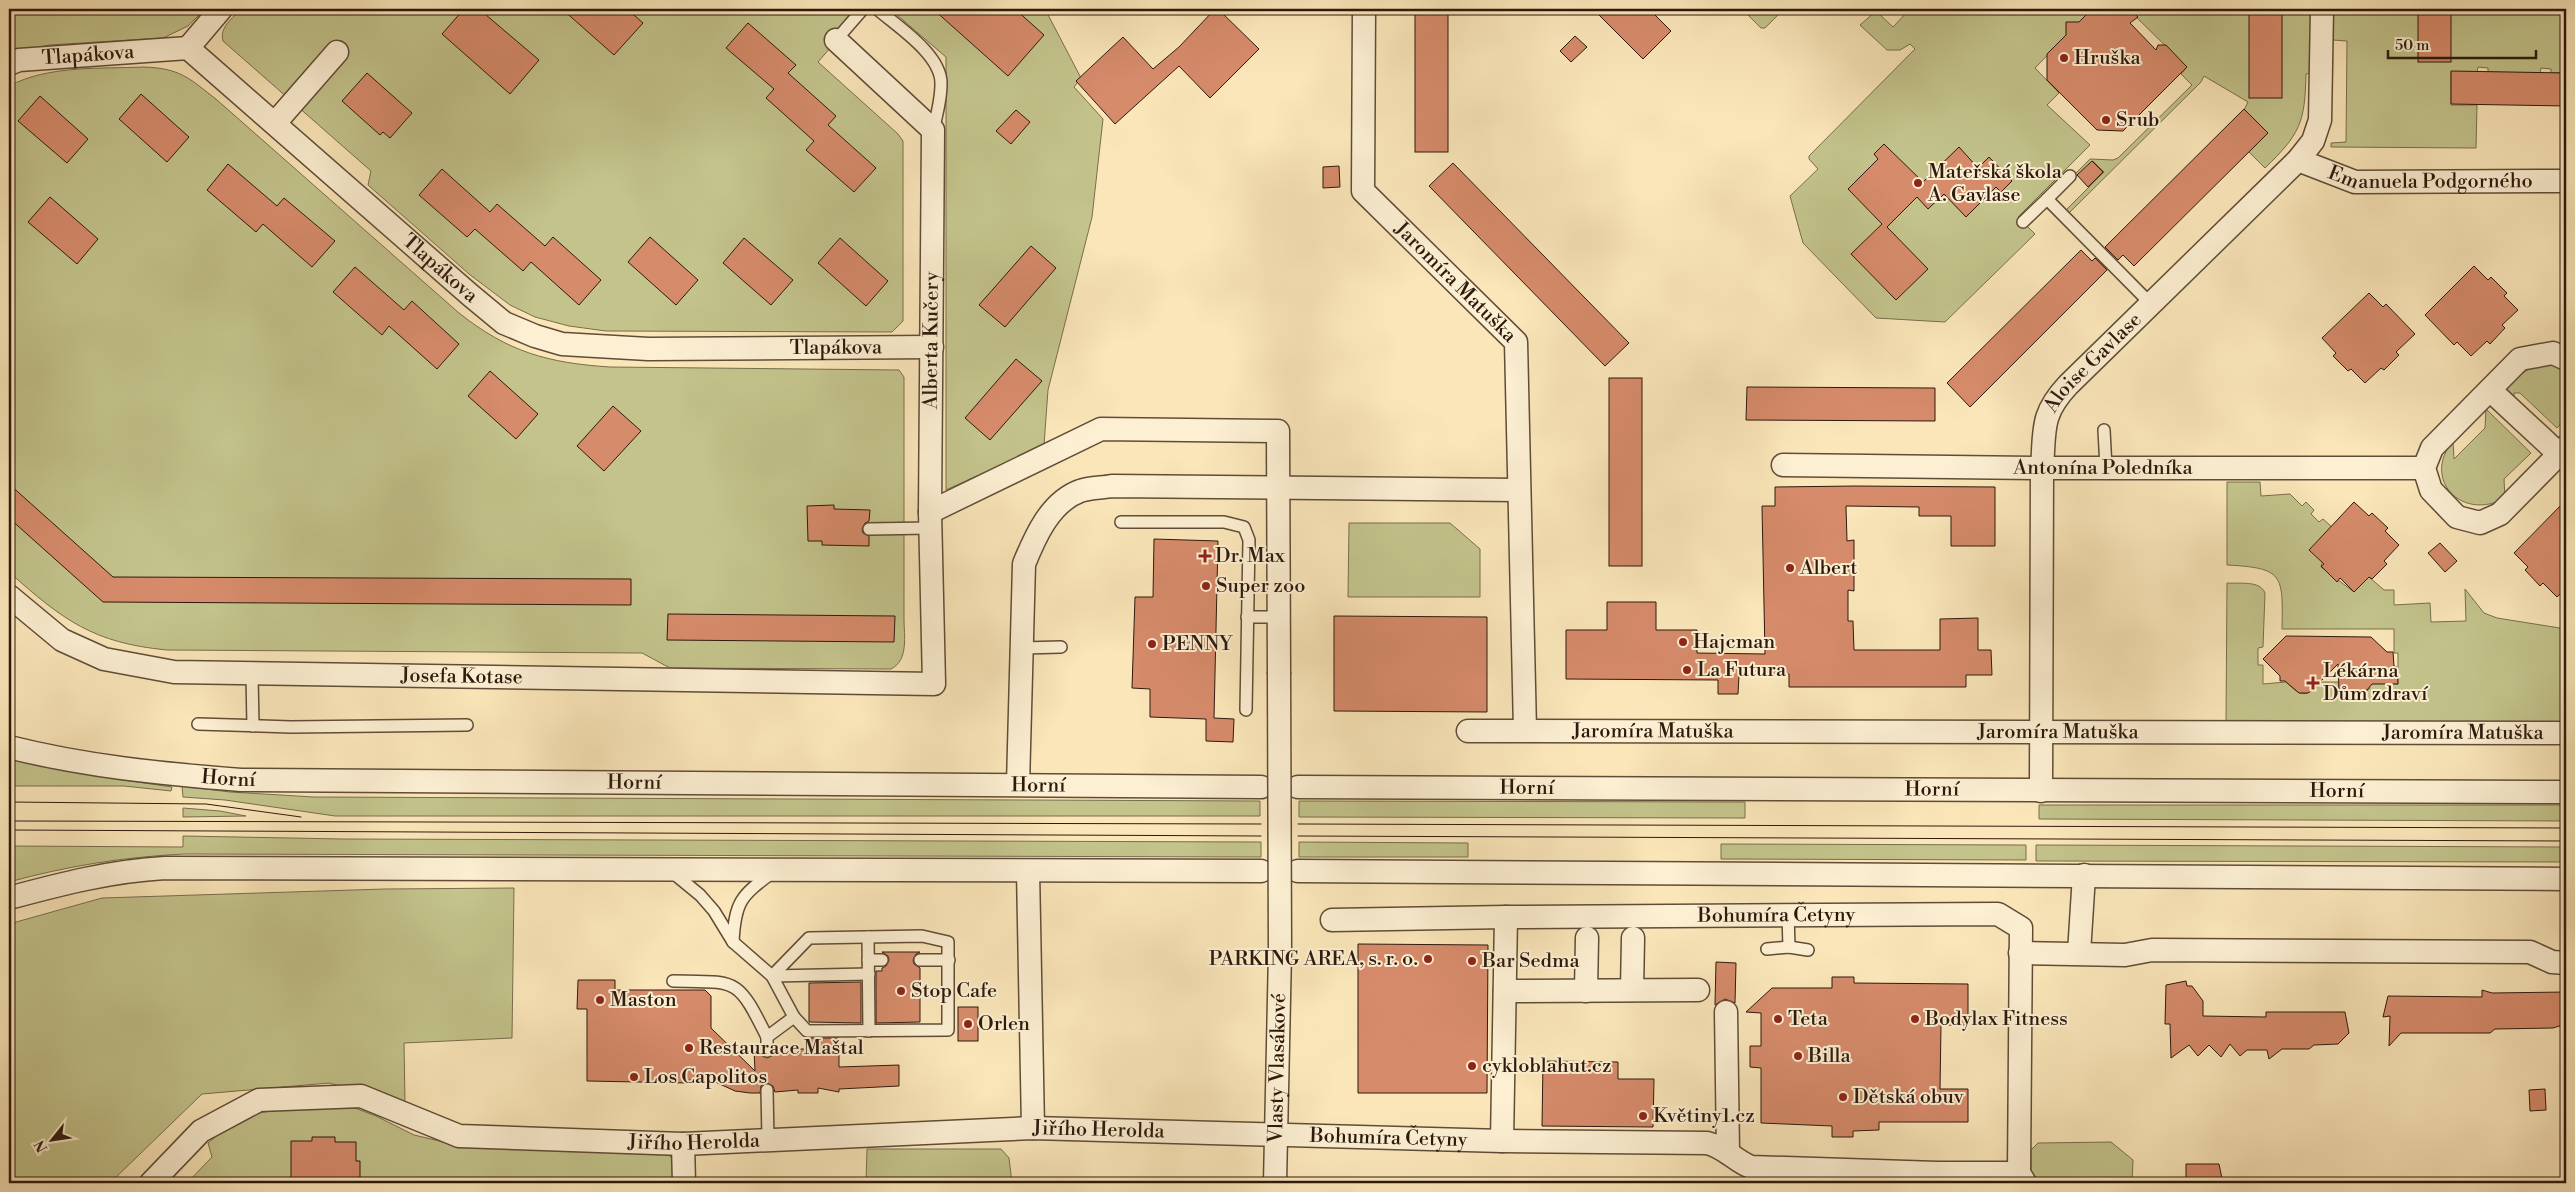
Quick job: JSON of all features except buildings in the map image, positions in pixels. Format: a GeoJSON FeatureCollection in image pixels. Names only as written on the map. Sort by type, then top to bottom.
{"type":"FeatureCollection","features":[{"type":"Feature","properties":{"kind":"street"},"geometry":{"type":"LineString","coordinates":[[188,48],[221,9]]}},
{"type":"Feature","properties":{"kind":"street","name":"Jaromíra Matuška"},"geometry":{"type":"LineString","coordinates":[[1364,9],[1363,191],[1516,342],[1525,730],[2566,732]]}},
{"type":"Feature","properties":{"kind":"street","name":"Aloise Gavlase"},"geometry":{"type":"LineString","coordinates":[[2041,791],[2042,468],[2046,415],[2054,400],[2298,160],[2313,141],[2320,120],[2322,9]]}},
{"type":"Feature","properties":{"kind":"street"},"geometry":{"type":"LineString","coordinates":[[836,40],[933,130]]}},
{"type":"Feature","properties":{"kind":"street","name":"Tlapákova"},"geometry":{"type":"LineString","coordinates":[[9,64],[19,60],[188,48],[504,323],[534,336],[562,344],[648,349],[932,347]]}},
{"type":"Feature","properties":{"kind":"street"},"geometry":{"type":"LineString","coordinates":[[274,123],[337,52]]}},
{"type":"Feature","properties":{"kind":"street","name":"Alberta Kučery"},"geometry":{"type":"LineString","coordinates":[[933,130],[931,520],[934,684]]}},
{"type":"Feature","properties":{"kind":"street","name":"Emanuela Podgorného"},"geometry":{"type":"LineString","coordinates":[[2298,160],[2355,182],[2566,181]]}},
{"type":"Feature","properties":{"kind":"street"},"geometry":{"type":"LineString","coordinates":[[2490,390],[2563,451],[2500,514],[2480,523],[2457,517],[2431,490],[2424,468],[2432,448],[2520,359],[2554,353],[2566,359]]}},
{"type":"Feature","properties":{"kind":"street","name":"Vlasty Vlasákové"},"geometry":{"type":"LineString","coordinates":[[931,520],[1101,429],[1278,431],[1280,952],[1275,1183]]}},
{"type":"Feature","properties":{"kind":"street","name":"Antonína Poledníka"},"geometry":{"type":"LineString","coordinates":[[1783,465],[2042,468],[2424,468]]}},
{"type":"Feature","properties":{"kind":"street"},"geometry":{"type":"LineString","coordinates":[[1018,784],[1024,564],[1034,537],[1056,507],[1080,491],[1112,486],[1518,490]]}},
{"type":"Feature","properties":{"kind":"street","name":"Josefa Kotase"},"geometry":{"type":"LineString","coordinates":[[9,596],[62,640],[104,659],[174,672],[252,675],[934,684]]}},
{"type":"Feature","properties":{"kind":"street"},"geometry":{"type":"LineString","coordinates":[[1468,731],[1525,730]]}},
{"type":"Feature","properties":{"kind":"street"},"geometry":{"type":"LineString","coordinates":[[9,731],[44,743],[173,774]]}},
{"type":"Feature","properties":{"kind":"street","name":"Horní"},"geometry":{"type":"LineString","coordinates":[[9,747],[35,754],[173,774],[241,780],[302,782],[1018,784],[1261,787]]}},
{"type":"Feature","properties":{"kind":"street","name":"Horní"},"geometry":{"type":"LineString","coordinates":[[1298,787],[2566,792]]}},
{"type":"Feature","properties":{"kind":"street"},"geometry":{"type":"LineString","coordinates":[[9,898],[76,880],[139,869],[165,868],[1028,872],[1261,871]]}},
{"type":"Feature","properties":{"kind":"street"},"geometry":{"type":"LineString","coordinates":[[1298,871],[2566,879]]}},
{"type":"Feature","properties":{"kind":"street"},"geometry":{"type":"LineString","coordinates":[[1028,872],[1033,1128]]}},
{"type":"Feature","properties":{"kind":"street"},"geometry":{"type":"LineString","coordinates":[[2079,953],[2084,875]]}},
{"type":"Feature","properties":{"kind":"street"},"geometry":{"type":"LineString","coordinates":[[2414,878],[2452,886],[2566,889]]}},
{"type":"Feature","properties":{"kind":"street","name":"Bohumíra Četyny"},"geometry":{"type":"LineString","coordinates":[[1276,1134],[1502,1141],[1707,1143],[1720,1147],[1744,1164],[1752,1167],[1938,1178],[2022,1178],[2021,928],[1998,914],[1332,920]]}},
{"type":"Feature","properties":{"kind":"street"},"geometry":{"type":"LineString","coordinates":[[1502,1141],[1506,917]]}},
{"type":"Feature","properties":{"kind":"street"},"geometry":{"type":"LineString","coordinates":[[1586,990],[1587,938]]}},
{"type":"Feature","properties":{"kind":"street"},"geometry":{"type":"LineString","coordinates":[[1632,990],[1633,938]]}},
{"type":"Feature","properties":{"kind":"street"},"geometry":{"type":"LineString","coordinates":[[2020,953],[2125,955],[2152,950],[2530,952],[2552,962],[2566,963]]}},
{"type":"Feature","properties":{"kind":"street"},"geometry":{"type":"LineString","coordinates":[[1505,991],[1698,990]]}},
{"type":"Feature","properties":{"kind":"street"},"geometry":{"type":"LineString","coordinates":[[1726,1012],[1728,1153]]}},
{"type":"Feature","properties":{"kind":"street","name":"Jiřího Herolda"},"geometry":{"type":"LineString","coordinates":[[150,1183],[201,1131],[259,1100],[360,1096],[459,1136],[683,1144],[1033,1128],[1276,1134]]}},
{"type":"Feature","properties":{"kind":"street"},"geometry":{"type":"LineString","coordinates":[[683,1144],[684,1183]]}},
{"type":"Feature","properties":{"kind":"lane"},"geometry":{"type":"LineString","coordinates":[[836,40],[863,9]]}},
{"type":"Feature","properties":{"kind":"lane"},"geometry":{"type":"LineString","coordinates":[[877,9],[933,58],[941,83],[933,130]]}},
{"type":"Feature","properties":{"kind":"lane"},"geometry":{"type":"LineString","coordinates":[[2023,222],[2070,176]]}},
{"type":"Feature","properties":{"kind":"lane"},"geometry":{"type":"LineString","coordinates":[[2047,199],[2151,304]]}},
{"type":"Feature","properties":{"kind":"lane"},"geometry":{"type":"LineString","coordinates":[[2104,430],[2106,468]]}},
{"type":"Feature","properties":{"kind":"lane"},"geometry":{"type":"LineString","coordinates":[[869,529],[931,520]]}},
{"type":"Feature","properties":{"kind":"lane"},"geometry":{"type":"LineString","coordinates":[[1121,522],[1224,522],[1244,527],[1249,540],[1246,710]]}},
{"type":"Feature","properties":{"kind":"lane"},"geometry":{"type":"LineString","coordinates":[[1247,617],[1279,617]]}},
{"type":"Feature","properties":{"kind":"lane"},"geometry":{"type":"LineString","coordinates":[[1022,648],[1060,647]]}},
{"type":"Feature","properties":{"kind":"lane"},"geometry":{"type":"LineString","coordinates":[[252,675],[253,726]]}},
{"type":"Feature","properties":{"kind":"lane"},"geometry":{"type":"LineString","coordinates":[[198,724],[253,726],[467,725]]}},
{"type":"Feature","properties":{"kind":"lane"},"geometry":{"type":"LineString","coordinates":[[669,870],[700,895],[714,911],[733,942],[772,976],[794,1017],[807,1031],[948,1030],[948,942],[922,936],[810,938],[772,976]]}},
{"type":"Feature","properties":{"kind":"lane"},"geometry":{"type":"LineString","coordinates":[[733,942],[734,914],[738,904],[776,870]]}},
{"type":"Feature","properties":{"kind":"lane"},"geometry":{"type":"LineString","coordinates":[[1788,915],[1789,947]]}},
{"type":"Feature","properties":{"kind":"lane"},"geometry":{"type":"LineString","coordinates":[[868,937],[870,1030]]}},
{"type":"Feature","properties":{"kind":"lane"},"geometry":{"type":"LineString","coordinates":[[1767,948],[1789,947],[1808,950]]}},
{"type":"Feature","properties":{"kind":"lane"},"geometry":{"type":"LineString","coordinates":[[868,960],[882,960]]}},
{"type":"Feature","properties":{"kind":"lane"},"geometry":{"type":"LineString","coordinates":[[920,960],[949,960]]}},
{"type":"Feature","properties":{"kind":"lane"},"geometry":{"type":"LineString","coordinates":[[772,976],[868,974]]}},
{"type":"Feature","properties":{"kind":"lane"},"geometry":{"type":"LineString","coordinates":[[673,981],[728,983],[739,988],[749,1001],[767,1037],[767,1051]]}},
{"type":"Feature","properties":{"kind":"lane"},"geometry":{"type":"LineString","coordinates":[[767,1037],[794,1017]]}},
{"type":"Feature","properties":{"kind":"lane"},"geometry":{"type":"LineString","coordinates":[[767,1090],[768,1139]]}},
{"type":"Feature","properties":{"kind":"green space"},"geometry":{"type":"Polygon","coordinates":[[[9,9],[205,9],[188,26],[163,38],[49,45],[9,54],[9,9]]]}},
{"type":"Feature","properties":{"kind":"green space"},"geometry":{"type":"Polygon","coordinates":[[[241,9],[864,9],[818,62],[898,134],[903,141],[903,321],[892,332],[606,331],[569,326],[535,317],[510,305],[469,274],[368,185],[371,171],[223,41],[222,36],[225,27],[241,9]]]}},
{"type":"Feature","properties":{"kind":"green space"},"geometry":{"type":"Polygon","coordinates":[[[890,9],[1045,9],[1081,78],[1074,87],[1103,119],[1092,217],[1048,390],[1044,445],[946,490],[946,57],[890,9]]]}},
{"type":"Feature","properties":{"kind":"green space"},"geometry":{"type":"Polygon","coordinates":[[[1742,9],[1784,9],[1765,28],[1761,28],[1742,9]]]}},
{"type":"Feature","properties":{"kind":"green space","name":"Mateřská škola A. Gavlase"},"geometry":{"type":"Polygon","coordinates":[[[1910,9],[2092,9],[2035,68],[2059,93],[2047,105],[2090,145],[2018,217],[2035,234],[1945,322],[1876,318],[1803,243],[1790,196],[1818,169],[1809,159],[1809,156],[1915,49],[1910,44],[1900,50],[1887,50],[1860,25],[1876,11],[1893,27],[1910,9]]]}},
{"type":"Feature","properties":{"kind":"green space"},"geometry":{"type":"Polygon","coordinates":[[[2128,9],[2312,9],[2312,73],[2306,74],[2302,116],[2298,127],[2286,146],[2265,168],[2249,152],[2267,134],[2244,110],[2248,102],[2204,76],[2201,82],[2068,214],[2065,211],[2104,172],[2093,161],[2078,176],[2075,174],[2090,159],[2113,160],[2118,158],[2192,85],[2181,74],[2187,67],[2128,9]]]}},
{"type":"Feature","properties":{"kind":"green space"},"geometry":{"type":"Polygon","coordinates":[[[2347,9],[2566,9],[2566,73],[2551,73],[2551,69],[2541,68],[2540,73],[2488,72],[2488,68],[2478,67],[2477,72],[2451,72],[2451,105],[2477,105],[2476,148],[2331,147],[2331,143],[2346,142],[2347,41],[2333,40],[2333,13],[2347,14],[2347,9]]]}},
{"type":"Feature","properties":{"kind":"green space"},"geometry":{"type":"Polygon","coordinates":[[[143,67],[166,69],[175,72],[199,86],[459,313],[477,326],[512,346],[548,358],[610,367],[899,370],[904,377],[905,639],[901,660],[891,669],[670,668],[642,653],[167,650],[141,647],[99,635],[63,616],[28,589],[9,572],[9,86],[24,79],[58,71],[143,67]]]}},
{"type":"Feature","properties":{"kind":"green space"},"geometry":{"type":"Polygon","coordinates":[[[2556,364],[2566,369],[2566,418],[2557,428],[2520,393],[2514,393],[2514,405],[2502,393],[2525,371],[2556,364]]]}},
{"type":"Feature","properties":{"kind":"green space"},"geometry":{"type":"Polygon","coordinates":[[[2486,409],[2531,453],[2504,479],[2505,498],[2489,504],[2474,505],[2461,501],[2451,493],[2444,482],[2442,469],[2444,455],[2453,441],[2454,459],[2485,428],[2486,409]]]}},
{"type":"Feature","properties":{"kind":"green space"},"geometry":{"type":"Polygon","coordinates":[[[2227,482],[2260,482],[2261,496],[2290,494],[2302,506],[2306,502],[2314,510],[2311,514],[2319,522],[2323,519],[2332,527],[2321,567],[2354,592],[2369,577],[2384,590],[2394,590],[2394,605],[2430,603],[2431,622],[2466,621],[2465,589],[2484,613],[2497,618],[2566,629],[2566,723],[2226,722],[2227,583],[2254,584],[2259,586],[2265,593],[2263,647],[2258,648],[2258,665],[2263,665],[2263,684],[2286,682],[2296,691],[2304,694],[2312,691],[2322,682],[2344,682],[2339,685],[2339,691],[2367,691],[2370,688],[2368,682],[2398,684],[2398,653],[2394,653],[2394,629],[2282,629],[2282,597],[2276,578],[2270,572],[2260,569],[2227,565],[2227,482]]]}},
{"type":"Feature","properties":{"kind":"green space"},"geometry":{"type":"Polygon","coordinates":[[[1349,523],[1450,523],[1480,549],[1480,597],[1348,597],[1349,523]]]}},
{"type":"Feature","properties":{"kind":"green space"},"geometry":{"type":"Polygon","coordinates":[[[9,757],[110,778],[172,787],[171,791],[124,786],[9,786],[9,757]]]}},
{"type":"Feature","properties":{"kind":"green space"},"geometry":{"type":"Polygon","coordinates":[[[182,786],[230,792],[314,797],[1260,801],[1260,816],[335,816],[225,800],[183,797],[182,786]]]}},
{"type":"Feature","properties":{"kind":"green space"},"geometry":{"type":"Polygon","coordinates":[[[1299,801],[1745,802],[1745,818],[1299,817],[1299,801]]]}},
{"type":"Feature","properties":{"kind":"green space"},"geometry":{"type":"Polygon","coordinates":[[[2039,805],[2566,805],[2566,821],[2039,819],[2039,805]]]}},
{"type":"Feature","properties":{"kind":"green space"},"geometry":{"type":"Polygon","coordinates":[[[183,808],[220,811],[246,816],[183,817],[183,808]]]}},
{"type":"Feature","properties":{"kind":"green space"},"geometry":{"type":"Polygon","coordinates":[[[183,836],[343,839],[1261,842],[1261,857],[184,854],[139,857],[96,863],[52,871],[9,882],[9,846],[183,847],[183,836]]]}},
{"type":"Feature","properties":{"kind":"green space"},"geometry":{"type":"Polygon","coordinates":[[[1299,842],[1468,843],[1468,857],[1299,857],[1299,842]]]}},
{"type":"Feature","properties":{"kind":"green space"},"geometry":{"type":"Polygon","coordinates":[[[1721,844],[2026,845],[2026,860],[1721,859],[1721,844]]]}},
{"type":"Feature","properties":{"kind":"green space"},"geometry":{"type":"Polygon","coordinates":[[[2036,845],[2566,847],[2566,862],[2036,861],[2036,845]]]}},
{"type":"Feature","properties":{"kind":"green space"},"geometry":{"type":"Polygon","coordinates":[[[514,888],[512,1038],[404,1043],[405,1104],[329,1083],[202,1094],[110,1183],[9,1183],[9,924],[102,898],[385,889],[514,888]]]}},
{"type":"Feature","properties":{"kind":"green space"},"geometry":{"type":"Polygon","coordinates":[[[355,1108],[414,1135],[465,1147],[669,1154],[677,1168],[678,1183],[187,1183],[212,1157],[208,1143],[235,1121],[269,1111],[355,1108]]]}},
{"type":"Feature","properties":{"kind":"green space"},"geometry":{"type":"Polygon","coordinates":[[[2111,1142],[2133,1160],[2132,1183],[2035,1183],[2031,1172],[2031,1150],[2038,1143],[2111,1142]]]}},
{"type":"Feature","properties":{"kind":"green space"},"geometry":{"type":"Polygon","coordinates":[[[867,1149],[1001,1149],[1009,1158],[1012,1183],[866,1183],[867,1149]]]}},
{"type":"Feature","properties":{"kind":"tram line"},"geometry":{"type":"LineString","coordinates":[[9,802],[206,804],[301,817]]}},
{"type":"Feature","properties":{"kind":"tram line"},"geometry":{"type":"LineString","coordinates":[[9,821],[1261,824]]}},
{"type":"Feature","properties":{"kind":"tram line"},"geometry":{"type":"LineString","coordinates":[[1298,824],[2566,828]]}},
{"type":"Feature","properties":{"kind":"tram line"},"geometry":{"type":"LineString","coordinates":[[9,830],[1261,836]]}},
{"type":"Feature","properties":{"kind":"tram line"},"geometry":{"type":"LineString","coordinates":[[1298,836],[2566,841]]}},
{"type":"Feature","properties":{"kind":"place","name":"Hruška"},"geometry":{"type":"Point","coordinates":[2064,58]}},
{"type":"Feature","properties":{"kind":"place","name":"Srub"},"geometry":{"type":"Point","coordinates":[2106,120]}},
{"type":"Feature","properties":{"kind":"place","name":"Mateřská škola A. Gavlase"},"geometry":{"type":"Point","coordinates":[1918,183]}},
{"type":"Feature","properties":{"kind":"place","name":"Dr. Max"},"geometry":{"type":"Point","coordinates":[1205,556]}},
{"type":"Feature","properties":{"kind":"place","name":"Albert"},"geometry":{"type":"Point","coordinates":[1790,568]}},
{"type":"Feature","properties":{"kind":"place","name":"Super zoo"},"geometry":{"type":"Point","coordinates":[1206,586]}},
{"type":"Feature","properties":{"kind":"place","name":"Hajcman"},"geometry":{"type":"Point","coordinates":[1683,642]}},
{"type":"Feature","properties":{"kind":"place","name":"PENNY"},"geometry":{"type":"Point","coordinates":[1152,644]}},
{"type":"Feature","properties":{"kind":"place","name":"La Futura"},"geometry":{"type":"Point","coordinates":[1687,670]}},
{"type":"Feature","properties":{"kind":"place","name":"Lékárna Dům zdraví"},"geometry":{"type":"Point","coordinates":[2313,683]}},
{"type":"Feature","properties":{"kind":"place","name":"PARKING AREA, s. r. o."},"geometry":{"type":"Point","coordinates":[1428,959]}},
{"type":"Feature","properties":{"kind":"place","name":"Bar Sedma"},"geometry":{"type":"Point","coordinates":[1472,961]}},
{"type":"Feature","properties":{"kind":"place","name":"Stop Cafe"},"geometry":{"type":"Point","coordinates":[901,991]}},
{"type":"Feature","properties":{"kind":"place","name":"Maston"},"geometry":{"type":"Point","coordinates":[600,1000]}},
{"type":"Feature","properties":{"kind":"place","name":"Teta"},"geometry":{"type":"Point","coordinates":[1778,1019]}},
{"type":"Feature","properties":{"kind":"place","name":"Bodylax Fitness"},"geometry":{"type":"Point","coordinates":[1915,1019]}},
{"type":"Feature","properties":{"kind":"place","name":"Orlen"},"geometry":{"type":"Point","coordinates":[968,1024]}},
{"type":"Feature","properties":{"kind":"place","name":"Restaurace Maštal"},"geometry":{"type":"Point","coordinates":[689,1048]}},
{"type":"Feature","properties":{"kind":"place","name":"Billa"},"geometry":{"type":"Point","coordinates":[1798,1056]}},
{"type":"Feature","properties":{"kind":"place","name":"cykloblahut.cz"},"geometry":{"type":"Point","coordinates":[1472,1066]}},
{"type":"Feature","properties":{"kind":"place","name":"Los Capolitos"},"geometry":{"type":"Point","coordinates":[634,1077]}},
{"type":"Feature","properties":{"kind":"place","name":"Dětská obuv"},"geometry":{"type":"Point","coordinates":[1843,1097]}},
{"type":"Feature","properties":{"kind":"place","name":"Květiny1.cz"},"geometry":{"type":"Point","coordinates":[1643,1116]}}]}
